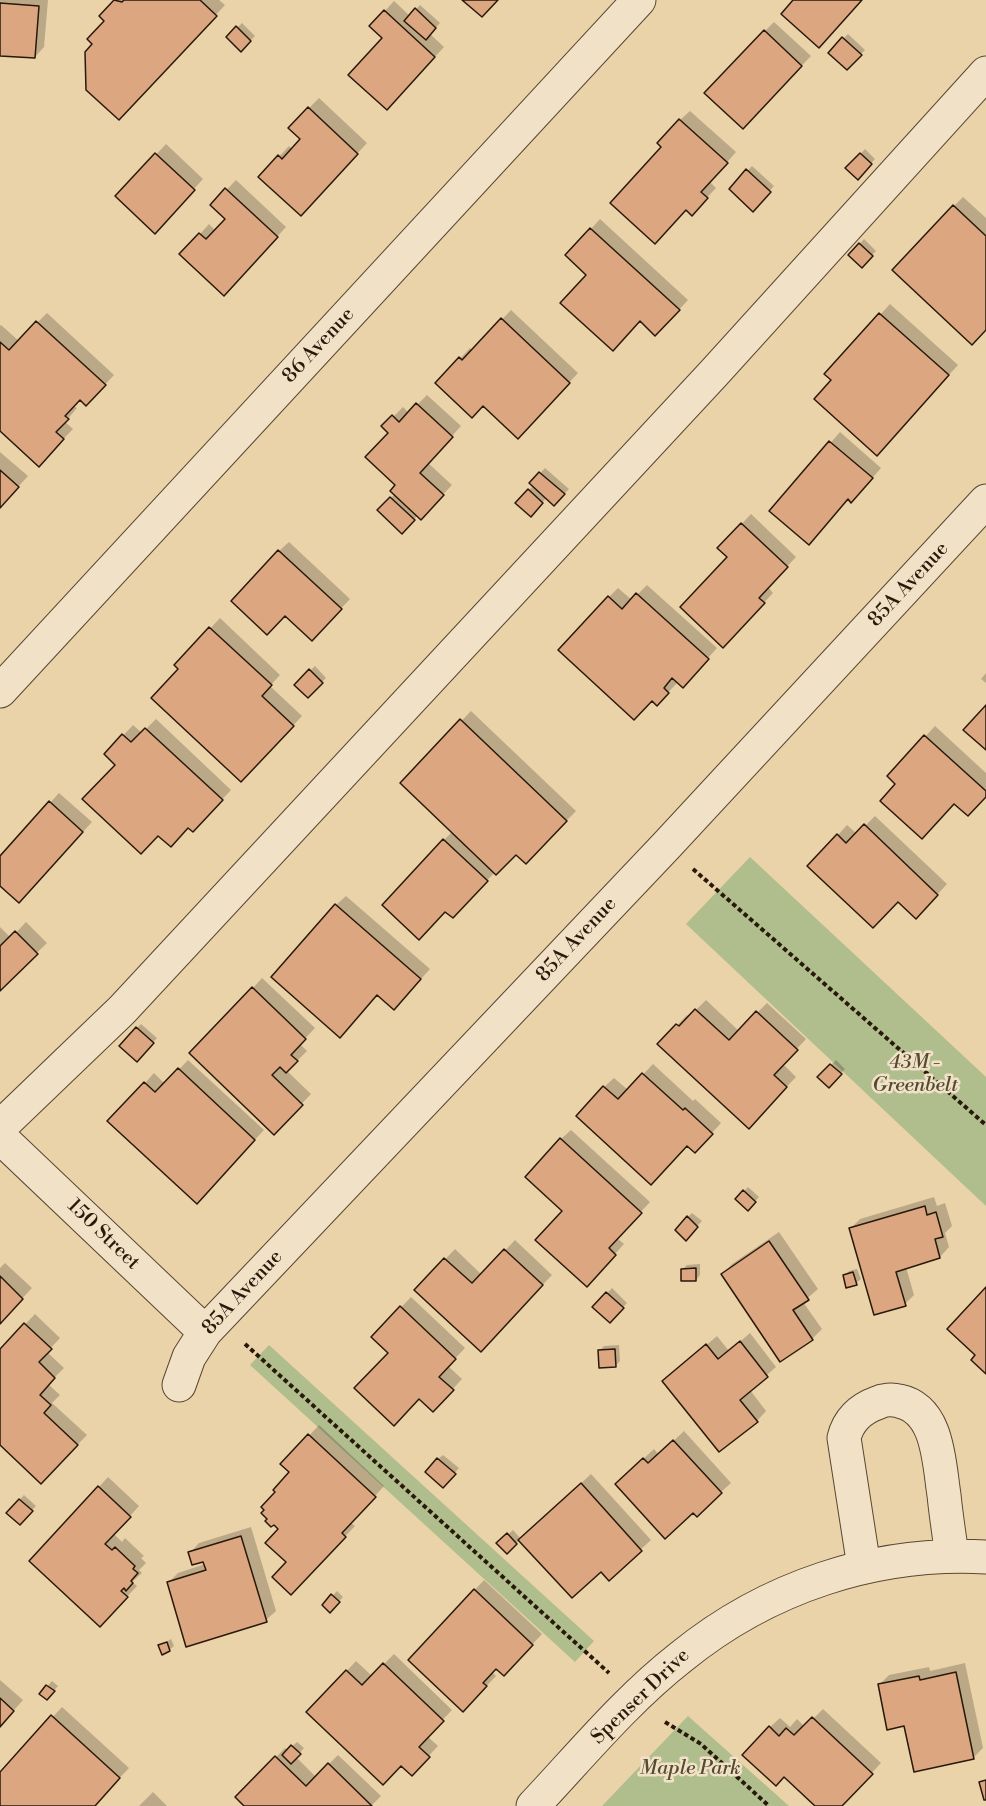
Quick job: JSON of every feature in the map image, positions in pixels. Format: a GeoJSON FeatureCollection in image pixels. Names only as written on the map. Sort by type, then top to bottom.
{"type":"FeatureCollection","features":[{"type":"Feature","properties":{"kind":"street","name":"86 Avenue"},"geometry":{"type":"LineString","coordinates":[[0,691],[639,0]]}},
{"type":"Feature","properties":{"kind":"street"},"geometry":{"type":"LineString","coordinates":[[0,1127],[138,993],[691,399],[986,73]]}},
{"type":"Feature","properties":{"kind":"street","name":"85A Avenue"},"geometry":{"type":"LineString","coordinates":[[179,1385],[189,1357],[205,1332],[666,846],[986,501]]}},
{"type":"Feature","properties":{"kind":"street","name":"150 Street"},"geometry":{"type":"LineString","coordinates":[[0,1137],[205,1332]]}},
{"type":"Feature","properties":{"kind":"street"},"geometry":{"type":"LineString","coordinates":[[864,1567],[844,1438],[846,1429],[857,1415],[879,1401],[907,1402],[917,1409],[928,1422],[938,1453],[952,1555]]}},
{"type":"Feature","properties":{"kind":"street","name":"Spenser Drive"},"geometry":{"type":"LineString","coordinates":[[533,1806],[637,1696],[694,1646],[745,1614],[797,1587],[864,1567],[952,1555],[986,1557]]}},
{"type":"Feature","properties":{"kind":"path"},"geometry":{"type":"LineString","coordinates":[[687,864],[986,1125]]}},
{"type":"Feature","properties":{"kind":"path"},"geometry":{"type":"LineString","coordinates":[[244,1343],[612,1675]]}},
{"type":"Feature","properties":{"kind":"path"},"geometry":{"type":"LineString","coordinates":[[663,1721],[701,1744],[769,1806]]}},
{"type":"Feature","properties":{"kind":"green space","name":"43M - Greenbelt"},"geometry":{"type":"Polygon","coordinates":[[[750,857],[986,1077],[986,1206],[686,924],[750,857]]]}},
{"type":"Feature","properties":{"kind":"green space"},"geometry":{"type":"Polygon","coordinates":[[[269,1345],[594,1641],[575,1662],[250,1365],[269,1345]]]}},
{"type":"Feature","properties":{"kind":"green space","name":"Maple Park"},"geometry":{"type":"Polygon","coordinates":[[[688,1716],[789,1806],[602,1806],[688,1716]]]}},
{"type":"Feature","properties":{"kind":"building"},"geometry":{"type":"Polygon","coordinates":[[[114,0],[122,2],[124,0],[200,0],[217,16],[119,120],[86,90],[85,52],[92,44],[87,39],[104,21],[99,16],[114,0]]]}},
{"type":"Feature","properties":{"kind":"building"},"geometry":{"type":"Polygon","coordinates":[[[462,0],[498,0],[482,17],[462,0]]]}},
{"type":"Feature","properties":{"kind":"building"},"geometry":{"type":"Polygon","coordinates":[[[793,0],[862,0],[819,48],[781,14],[793,0]]]}},
{"type":"Feature","properties":{"kind":"building"},"geometry":{"type":"Polygon","coordinates":[[[0,3],[39,6],[35,58],[0,56],[0,3]]]}},
{"type":"Feature","properties":{"kind":"building"},"geometry":{"type":"Polygon","coordinates":[[[415,8],[436,28],[426,40],[404,21],[415,8]]]}},
{"type":"Feature","properties":{"kind":"building"},"geometry":{"type":"Polygon","coordinates":[[[384,10],[435,57],[387,110],[348,75],[382,38],[369,26],[384,10]]]}},
{"type":"Feature","properties":{"kind":"building"},"geometry":{"type":"Polygon","coordinates":[[[236,26],[251,41],[241,52],[226,37],[236,26]]]}},
{"type":"Feature","properties":{"kind":"building"},"geometry":{"type":"Polygon","coordinates":[[[764,30],[802,66],[743,129],[704,93],[764,30]]]}},
{"type":"Feature","properties":{"kind":"building"},"geometry":{"type":"Polygon","coordinates":[[[842,37],[862,55],[847,70],[828,53],[842,37]]]}},
{"type":"Feature","properties":{"kind":"building"},"geometry":{"type":"Polygon","coordinates":[[[308,107],[358,154],[301,216],[258,177],[278,155],[282,159],[300,139],[288,128],[308,107]]]}},
{"type":"Feature","properties":{"kind":"building"},"geometry":{"type":"Polygon","coordinates":[[[679,119],[728,163],[701,192],[708,198],[692,216],[686,210],[655,244],[610,203],[661,147],[657,143],[679,119]]]}},
{"type":"Feature","properties":{"kind":"building"},"geometry":{"type":"Polygon","coordinates":[[[155,153],[195,190],[155,234],[115,196],[155,153]]]}},
{"type":"Feature","properties":{"kind":"building"},"geometry":{"type":"Polygon","coordinates":[[[860,153],[872,164],[858,180],[845,168],[860,153]]]}},
{"type":"Feature","properties":{"kind":"building"},"geometry":{"type":"Polygon","coordinates":[[[746,169],[771,192],[753,212],[729,189],[746,169]]]}},
{"type":"Feature","properties":{"kind":"building"},"geometry":{"type":"Polygon","coordinates":[[[225,188],[278,237],[224,296],[179,254],[199,233],[206,239],[225,219],[210,205],[225,188]]]}},
{"type":"Feature","properties":{"kind":"building"},"geometry":{"type":"Polygon","coordinates":[[[953,205],[986,236],[986,330],[972,345],[892,270],[953,205]]]}},
{"type":"Feature","properties":{"kind":"building"},"geometry":{"type":"Polygon","coordinates":[[[590,228],[680,310],[655,336],[640,321],[613,351],[560,303],[586,275],[565,255],[590,228]]]}},
{"type":"Feature","properties":{"kind":"building"},"geometry":{"type":"Polygon","coordinates":[[[859,243],[873,256],[862,268],[848,255],[859,243]]]}},
{"type":"Feature","properties":{"kind":"building"},"geometry":{"type":"Polygon","coordinates":[[[879,313],[949,375],[877,456],[814,399],[831,380],[824,374],[879,313]]]}},
{"type":"Feature","properties":{"kind":"building"},"geometry":{"type":"Polygon","coordinates":[[[501,318],[570,383],[518,439],[483,406],[472,418],[435,383],[459,357],[462,360],[501,318]]]}},
{"type":"Feature","properties":{"kind":"building"},"geometry":{"type":"Polygon","coordinates":[[[36,321],[106,385],[86,406],[80,400],[65,416],[69,419],[56,432],[64,439],[39,467],[0,431],[0,342],[9,350],[36,321]]]}},
{"type":"Feature","properties":{"kind":"building"},"geometry":{"type":"Polygon","coordinates":[[[416,403],[453,437],[420,473],[444,495],[421,520],[390,491],[395,485],[365,457],[388,433],[381,426],[392,415],[399,422],[416,403]]]}},
{"type":"Feature","properties":{"kind":"building"},"geometry":{"type":"Polygon","coordinates":[[[829,441],[873,478],[851,503],[848,499],[809,545],[769,511],[829,441]]]}},
{"type":"Feature","properties":{"kind":"building"},"geometry":{"type":"Polygon","coordinates":[[[0,470],[19,487],[0,508],[0,470]]]}},
{"type":"Feature","properties":{"kind":"building"},"geometry":{"type":"Polygon","coordinates":[[[539,472],[565,494],[554,506],[529,483],[539,472]]]}},
{"type":"Feature","properties":{"kind":"building"},"geometry":{"type":"Polygon","coordinates":[[[528,489],[543,503],[531,517],[515,503],[528,489]]]}},
{"type":"Feature","properties":{"kind":"building"},"geometry":{"type":"Polygon","coordinates":[[[390,497],[415,520],[402,534],[377,510],[390,497]]]}},
{"type":"Feature","properties":{"kind":"building"},"geometry":{"type":"Polygon","coordinates":[[[741,523],[788,567],[759,598],[765,603],[723,648],[680,607],[727,557],[717,548],[741,523]]]}},
{"type":"Feature","properties":{"kind":"building"},"geometry":{"type":"Polygon","coordinates":[[[278,550],[342,609],[312,641],[285,616],[267,635],[231,601],[278,550]]]}},
{"type":"Feature","properties":{"kind":"building"},"geometry":{"type":"Polygon","coordinates":[[[636,593],[709,659],[683,688],[672,678],[664,688],[669,693],[657,706],[652,701],[634,720],[558,650],[608,596],[622,609],[636,593]]]}},
{"type":"Feature","properties":{"kind":"building"},"geometry":{"type":"Polygon","coordinates":[[[209,627],[272,685],[262,696],[294,726],[241,782],[151,698],[178,669],[174,665],[209,627]]]}},
{"type":"Feature","properties":{"kind":"building"},"geometry":{"type":"Polygon","coordinates":[[[309,669],[323,683],[308,698],[294,685],[309,669]]]}},
{"type":"Feature","properties":{"kind":"building"},"geometry":{"type":"Polygon","coordinates":[[[986,705],[986,750],[963,730],[986,705]]]}},
{"type":"Feature","properties":{"kind":"building"},"geometry":{"type":"Polygon","coordinates":[[[460,719],[567,821],[526,864],[516,855],[496,875],[400,783],[460,719]]]}},
{"type":"Feature","properties":{"kind":"building"},"geometry":{"type":"Polygon","coordinates":[[[145,728],[223,800],[193,832],[188,828],[171,847],[158,836],[141,854],[82,799],[115,765],[104,754],[122,734],[131,742],[145,728]]]}},
{"type":"Feature","properties":{"kind":"building"},"geometry":{"type":"Polygon","coordinates":[[[924,735],[986,791],[986,797],[968,816],[954,804],[922,839],[880,801],[895,784],[887,776],[924,735]]]}},
{"type":"Feature","properties":{"kind":"building"},"geometry":{"type":"Polygon","coordinates":[[[49,801],[83,832],[19,903],[0,886],[0,856],[49,801]]]}},
{"type":"Feature","properties":{"kind":"building"},"geometry":{"type":"Polygon","coordinates":[[[864,824],[938,895],[916,919],[898,902],[873,928],[807,866],[837,834],[846,843],[864,824]]]}},
{"type":"Feature","properties":{"kind":"building"},"geometry":{"type":"Polygon","coordinates":[[[443,839],[488,881],[453,918],[445,912],[419,940],[382,905],[443,839]]]}},
{"type":"Feature","properties":{"kind":"building"},"geometry":{"type":"Polygon","coordinates":[[[335,904],[421,979],[394,1010],[377,995],[340,1038],[271,977],[335,904]]]}},
{"type":"Feature","properties":{"kind":"building"},"geometry":{"type":"Polygon","coordinates":[[[15,931],[38,954],[0,991],[0,946],[15,931]]]}},
{"type":"Feature","properties":{"kind":"building"},"geometry":{"type":"Polygon","coordinates":[[[252,987],[306,1039],[291,1055],[298,1061],[286,1073],[280,1067],[272,1075],[303,1105],[274,1135],[189,1053],[252,987]]]}},
{"type":"Feature","properties":{"kind":"building"},"geometry":{"type":"Polygon","coordinates":[[[695,1009],[729,1040],[756,1011],[798,1050],[774,1075],[787,1087],[749,1129],[657,1044],[676,1024],[679,1026],[695,1009]]]}},
{"type":"Feature","properties":{"kind":"building"},"geometry":{"type":"Polygon","coordinates":[[[136,1027],[154,1043],[137,1062],[119,1046],[136,1027]]]}},
{"type":"Feature","properties":{"kind":"building"},"geometry":{"type":"Polygon","coordinates":[[[830,1064],[842,1074],[829,1088],[817,1077],[830,1064]]]}},
{"type":"Feature","properties":{"kind":"building"},"geometry":{"type":"Polygon","coordinates":[[[178,1068],[255,1140],[197,1204],[107,1121],[144,1082],[155,1092],[178,1068]]]}},
{"type":"Feature","properties":{"kind":"building"},"geometry":{"type":"Polygon","coordinates":[[[642,1073],[713,1134],[695,1153],[687,1146],[651,1185],[576,1116],[603,1086],[618,1099],[642,1073]]]}},
{"type":"Feature","properties":{"kind":"building"},"geometry":{"type":"Polygon","coordinates":[[[560,1138],[642,1213],[609,1248],[616,1255],[587,1287],[535,1240],[562,1211],[525,1177],[560,1138]]]}},
{"type":"Feature","properties":{"kind":"building"},"geometry":{"type":"Polygon","coordinates":[[[743,1190],[756,1202],[748,1211],[735,1199],[743,1190]]]}},
{"type":"Feature","properties":{"kind":"building"},"geometry":{"type":"Polygon","coordinates":[[[925,1206],[927,1215],[936,1212],[943,1237],[935,1239],[940,1258],[896,1272],[906,1306],[874,1315],[849,1228],[925,1206]]]}},
{"type":"Feature","properties":{"kind":"building"},"geometry":{"type":"Polygon","coordinates":[[[687,1216],[698,1227],[686,1241],[675,1230],[687,1216]]]}},
{"type":"Feature","properties":{"kind":"building"},"geometry":{"type":"Polygon","coordinates":[[[769,1241],[809,1300],[793,1310],[813,1340],[780,1362],[721,1274],[769,1241]]]}},
{"type":"Feature","properties":{"kind":"building"},"geometry":{"type":"Polygon","coordinates":[[[504,1249],[543,1285],[481,1352],[414,1290],[444,1258],[472,1283],[504,1249]]]}},
{"type":"Feature","properties":{"kind":"building"},"geometry":{"type":"Polygon","coordinates":[[[696,1268],[696,1281],[681,1281],[681,1269],[696,1268]]]}},
{"type":"Feature","properties":{"kind":"building"},"geometry":{"type":"Polygon","coordinates":[[[853,1272],[857,1285],[846,1288],[843,1275],[853,1272]]]}},
{"type":"Feature","properties":{"kind":"building"},"geometry":{"type":"Polygon","coordinates":[[[0,1276],[23,1299],[0,1324],[0,1276]]]}},
{"type":"Feature","properties":{"kind":"building"},"geometry":{"type":"Polygon","coordinates":[[[986,1287],[986,1374],[971,1360],[975,1355],[947,1329],[986,1287]]]}},
{"type":"Feature","properties":{"kind":"building"},"geometry":{"type":"Polygon","coordinates":[[[606,1292],[624,1308],[610,1323],[592,1307],[606,1292]]]}},
{"type":"Feature","properties":{"kind":"building"},"geometry":{"type":"Polygon","coordinates":[[[400,1306],[456,1359],[439,1377],[454,1390],[433,1412],[419,1399],[394,1426],[354,1388],[388,1353],[371,1337],[400,1306]]]}},
{"type":"Feature","properties":{"kind":"building"},"geometry":{"type":"Polygon","coordinates":[[[24,1323],[52,1349],[39,1362],[55,1378],[40,1395],[51,1405],[44,1413],[78,1445],[41,1484],[0,1445],[0,1349],[24,1323]]]}},
{"type":"Feature","properties":{"kind":"building"},"geometry":{"type":"Polygon","coordinates":[[[740,1341],[768,1377],[740,1400],[758,1422],[719,1452],[662,1381],[706,1344],[718,1359],[740,1341]]]}},
{"type":"Feature","properties":{"kind":"building"},"geometry":{"type":"Polygon","coordinates":[[[615,1349],[616,1367],[599,1368],[598,1350],[615,1349]]]}},
{"type":"Feature","properties":{"kind":"building"},"geometry":{"type":"Polygon","coordinates":[[[308,1434],[376,1497],[342,1533],[346,1537],[291,1595],[272,1577],[286,1562],[265,1543],[278,1529],[274,1525],[271,1527],[265,1521],[267,1519],[261,1513],[264,1510],[261,1507],[289,1472],[280,1464],[308,1434]]]}},
{"type":"Feature","properties":{"kind":"building"},"geometry":{"type":"Polygon","coordinates":[[[673,1440],[722,1493],[697,1517],[693,1513],[665,1539],[615,1484],[643,1458],[648,1463],[673,1440]]]}},
{"type":"Feature","properties":{"kind":"building"},"geometry":{"type":"Polygon","coordinates":[[[437,1458],[456,1474],[443,1488],[425,1472],[437,1458]]]}},
{"type":"Feature","properties":{"kind":"building"},"geometry":{"type":"Polygon","coordinates":[[[581,1483],[642,1551],[609,1581],[601,1572],[572,1598],[518,1540],[581,1483]]]}},
{"type":"Feature","properties":{"kind":"building"},"geometry":{"type":"Polygon","coordinates":[[[98,1486],[131,1517],[105,1544],[112,1550],[115,1547],[135,1566],[133,1569],[138,1573],[126,1591],[124,1588],[121,1591],[128,1597],[100,1627],[29,1561],[98,1486]]]}},
{"type":"Feature","properties":{"kind":"building"},"geometry":{"type":"Polygon","coordinates":[[[19,1499],[33,1511],[20,1525],[6,1513],[19,1499]]]}},
{"type":"Feature","properties":{"kind":"building"},"geometry":{"type":"Polygon","coordinates":[[[507,1533],[517,1544],[507,1554],[496,1543],[507,1533]]]}},
{"type":"Feature","properties":{"kind":"building"},"geometry":{"type":"Polygon","coordinates":[[[241,1536],[267,1622],[186,1647],[167,1582],[206,1570],[203,1562],[192,1565],[188,1552],[241,1536]]]}},
{"type":"Feature","properties":{"kind":"building"},"geometry":{"type":"Polygon","coordinates":[[[474,1589],[533,1645],[504,1676],[496,1669],[483,1683],[487,1686],[463,1712],[408,1660],[474,1589]]]}},
{"type":"Feature","properties":{"kind":"building"},"geometry":{"type":"Polygon","coordinates":[[[331,1594],[340,1602],[330,1613],[322,1605],[331,1594]]]}},
{"type":"Feature","properties":{"kind":"building"},"geometry":{"type":"Polygon","coordinates":[[[167,1642],[170,1651],[162,1655],[158,1645],[167,1642]]]}},
{"type":"Feature","properties":{"kind":"building"},"geometry":{"type":"Polygon","coordinates":[[[383,1663],[444,1721],[419,1747],[430,1757],[412,1776],[401,1766],[383,1785],[306,1712],[346,1670],[362,1685],[383,1663]]]}},
{"type":"Feature","properties":{"kind":"building"},"geometry":{"type":"Polygon","coordinates":[[[956,1672],[974,1759],[914,1772],[904,1726],[887,1730],[878,1684],[919,1676],[920,1680],[956,1672]]]}},
{"type":"Feature","properties":{"kind":"building"},"geometry":{"type":"Polygon","coordinates":[[[46,1685],[55,1691],[47,1700],[39,1694],[46,1685]]]}},
{"type":"Feature","properties":{"kind":"building"},"geometry":{"type":"Polygon","coordinates":[[[0,1698],[14,1711],[0,1727],[0,1698]]]}},
{"type":"Feature","properties":{"kind":"building"},"geometry":{"type":"Polygon","coordinates":[[[51,1715],[120,1778],[95,1806],[0,1806],[0,1772],[51,1715]]]}},
{"type":"Feature","properties":{"kind":"building"},"geometry":{"type":"Polygon","coordinates":[[[812,1717],[873,1774],[842,1806],[815,1806],[784,1777],[776,1786],[742,1755],[769,1726],[779,1736],[786,1728],[794,1735],[812,1717]]]}},
{"type":"Feature","properties":{"kind":"building"},"geometry":{"type":"Polygon","coordinates":[[[291,1745],[301,1754],[291,1764],[282,1755],[291,1745]]]}},
{"type":"Feature","properties":{"kind":"building"},"geometry":{"type":"Polygon","coordinates":[[[275,1756],[306,1786],[328,1763],[372,1806],[244,1806],[235,1797],[275,1756]]]}},
{"type":"Feature","properties":{"kind":"building"},"geometry":{"type":"Polygon","coordinates":[[[986,1780],[986,1800],[984,1800],[979,1782],[986,1780]]]}}]}
